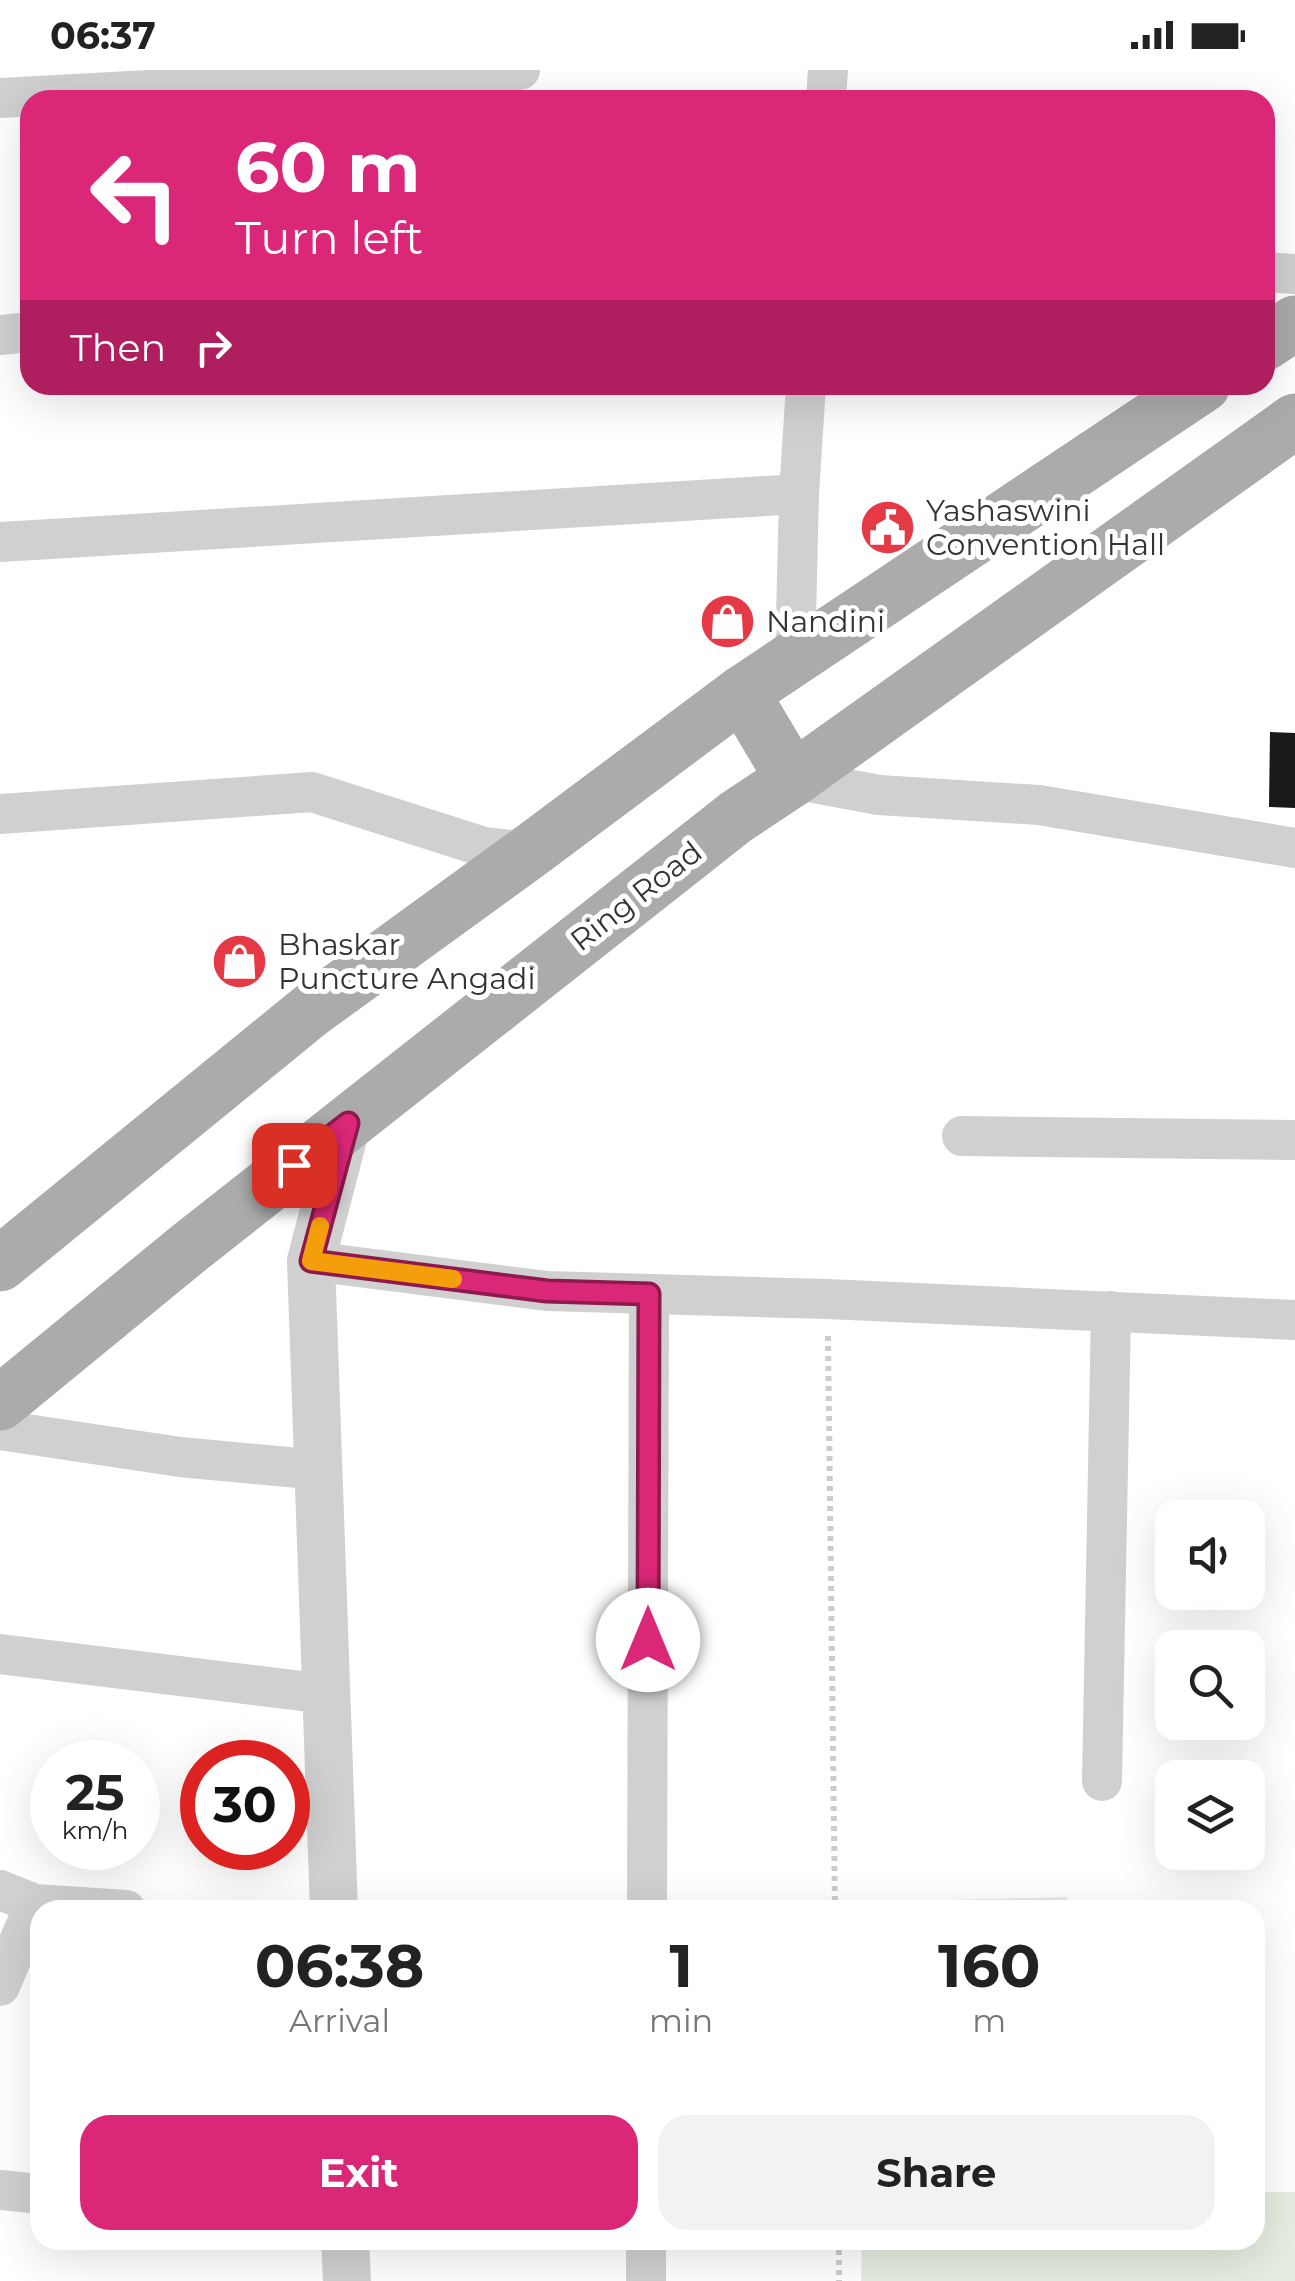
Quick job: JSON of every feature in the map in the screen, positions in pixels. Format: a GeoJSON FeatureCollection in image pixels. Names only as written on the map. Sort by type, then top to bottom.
{"type":"FeatureCollection","features":[{"type":"Feature","properties":{"kind":"main road"},"geometry":{"type":"LineString","coordinates":[[0,1264],[310,1010],[742,693],[1187,395]]}},
{"type":"Feature","properties":{"kind":"main road","name":"Ring Road"},"geometry":{"type":"LineString","coordinates":[[0,1402],[736,817],[1295,421]]}},
{"type":"Feature","properties":{"kind":"main road"},"geometry":{"type":"LineString","coordinates":[[742,693],[793,779]]}},
{"type":"Feature","properties":{"kind":"street"},"geometry":{"type":"LineString","coordinates":[[149,90],[520,70]]}},
{"type":"Feature","properties":{"kind":"street"},"geometry":{"type":"LineString","coordinates":[[795,658],[805,395]]}},
{"type":"Feature","properties":{"kind":"street"},"geometry":{"type":"LineString","coordinates":[[0,542],[799,494]]}},
{"type":"Feature","properties":{"kind":"street"},"geometry":{"type":"LineString","coordinates":[[793,779],[879,795],[1040,805],[1295,848]]}},
{"type":"Feature","properties":{"kind":"street"},"geometry":{"type":"LineString","coordinates":[[0,814],[312,792],[484,847],[529,852]]}},
{"type":"Feature","properties":{"kind":"street"},"geometry":{"type":"LineString","coordinates":[[334,1900],[311,1261],[348,1123]]}},
{"type":"Feature","properties":{"kind":"street"},"geometry":{"type":"LineString","coordinates":[[962,1136],[1295,1140]]}},
{"type":"Feature","properties":{"kind":"street"},"geometry":{"type":"LineString","coordinates":[[311,1261],[547,1291],[1295,1320]]}},
{"type":"Feature","properties":{"kind":"street"},"geometry":{"type":"LineString","coordinates":[[647,1900],[649,1294]]}},
{"type":"Feature","properties":{"kind":"street"},"geometry":{"type":"LineString","coordinates":[[1102,1780],[1110,1312]]}},
{"type":"Feature","properties":{"kind":"street"},"geometry":{"type":"LineString","coordinates":[[0,1430],[180,1457],[318,1470]]}},
{"type":"Feature","properties":{"kind":"street"},"geometry":{"type":"LineString","coordinates":[[0,1654],[326,1694]]}},
{"type":"Feature","properties":{"kind":"street"},"geometry":{"type":"LineString","coordinates":[[0,1986],[18,1897],[43,1900]]}},
{"type":"Feature","properties":{"kind":"street"},"geometry":{"type":"LineString","coordinates":[[0,2190],[30,2193]]}},
{"type":"Feature","properties":{"kind":"street"},"geometry":{"type":"LineString","coordinates":[[346,2250],[347,2281]]}},
{"type":"Feature","properties":{"kind":"street"},"geometry":{"type":"LineString","coordinates":[[646,2250],[646,2281]]}},
{"type":"Feature","properties":{"kind":"path"},"geometry":{"type":"LineString","coordinates":[[827,1299],[835,1900]]}},
{"type":"Feature","properties":{"kind":"path"},"geometry":{"type":"LineString","coordinates":[[839,2250],[839,2281]]}},
{"type":"Feature","properties":{"kind":"shaded area"},"geometry":{"type":"Polygon","coordinates":[[[1067,1897],[1067,1900],[949,1900],[1067,1897]]]}},
{"type":"Feature","properties":{"kind":"shaded area"},"geometry":{"type":"Polygon","coordinates":[[[1265,2192],[1295,2192],[1295,2281],[861,2281],[862,2250],[1265,2250],[1265,2192]]]}},
{"type":"Feature","properties":{"kind":"building"},"geometry":{"type":"Polygon","coordinates":[[[1270,732],[1295,733],[1295,808],[1269,807],[1270,732]]]}},
{"type":"Feature","properties":{"kind":"slow traffic"},"geometry":{"type":"LineString","coordinates":[[320,1226],[311,1261],[453,1279]]}},
{"type":"Feature","properties":{"kind":"place","name":"Yashaswini Convention Hall"},"geometry":{"type":"Point","coordinates":[887,527]}},
{"type":"Feature","properties":{"kind":"place","name":"Nandini"},"geometry":{"type":"Point","coordinates":[727,621]}},
{"type":"Feature","properties":{"kind":"place","name":"Bhaskar Puncture Angadi"},"geometry":{"type":"Point","coordinates":[239,961]}},
{"type":"Feature","properties":{"kind":"route"},"geometry":{"type":"LineString","coordinates":[[294,1165],[348,1123],[311,1261],[547,1291],[649,1294],[648,1640]]}}]}
